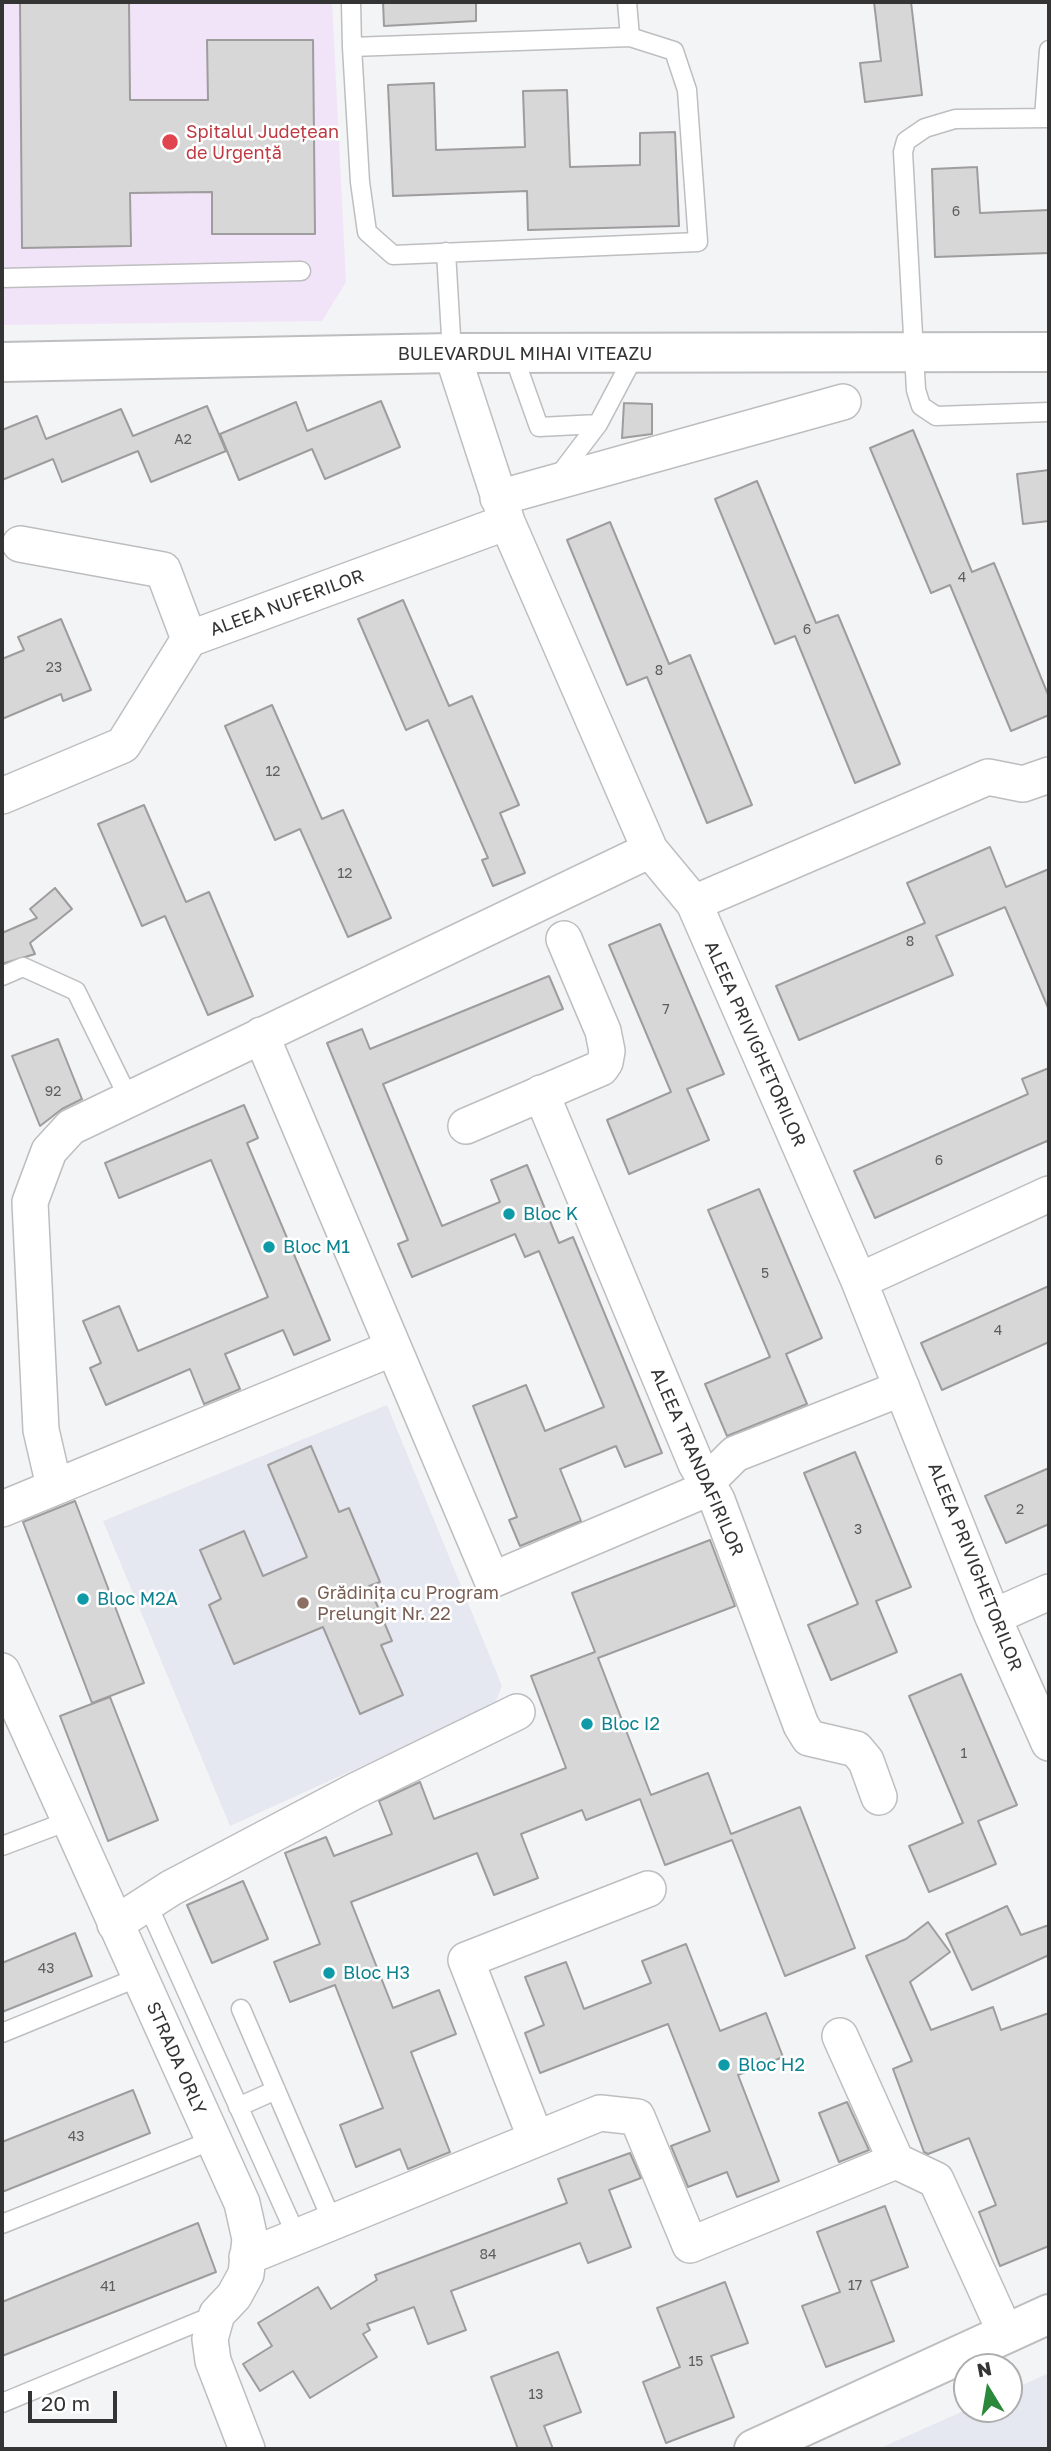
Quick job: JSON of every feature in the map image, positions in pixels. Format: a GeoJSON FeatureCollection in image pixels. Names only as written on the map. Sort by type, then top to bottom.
{"type":"FeatureCollection","features":[{"type":"Feature","properties":{"kind":"main road","name":"BULEVARDUL MIHAI VITEAZU"},"geometry":{"type":"LineString","coordinates":[[2,362],[452,354],[1049,352]]}},
{"type":"Feature","properties":{"kind":"main road"},"geometry":{"type":"LineString","coordinates":[[754,2449],[1049,2314]]}},
{"type":"Feature","properties":{"kind":"street","name":"ALEEA PRIVIGHETORILOR"},"geometry":{"type":"LineString","coordinates":[[452,354],[503,510],[650,850],[694,903],[859,1281],[993,1617],[1049,1743]]}},
{"type":"Feature","properties":{"kind":"street","name":"ALEEA NUFERILOR"},"geometry":{"type":"LineString","coordinates":[[2,796],[123,745],[189,639],[503,510],[553,484],[843,402]]}},
{"type":"Feature","properties":{"kind":"street"},"geometry":{"type":"LineString","coordinates":[[20,544],[163,570],[189,639]]}},
{"type":"Feature","properties":{"kind":"street"},"geometry":{"type":"LineString","coordinates":[[694,903],[988,777],[1023,784],[1049,775]]}},
{"type":"Feature","properties":{"kind":"street"},"geometry":{"type":"LineString","coordinates":[[54,1486],[41,1430],[30,1202],[48,1151],[71,1127],[650,850]]}},
{"type":"Feature","properties":{"kind":"street"},"geometry":{"type":"LineString","coordinates":[[466,1126],[601,1068],[607,1051],[603,1031],[564,939]]}},
{"type":"Feature","properties":{"kind":"street"},"geometry":{"type":"LineString","coordinates":[[261,1034],[492,1580],[695,1494],[705,1480],[735,1454],[902,1388]]}},
{"type":"Feature","properties":{"kind":"street","name":"ALEEA TRANDAFIRILOR"},"geometry":{"type":"LineString","coordinates":[[541,1093],[705,1480],[717,1500],[801,1725],[809,1738],[856,1749],[866,1761],[879,1797]]}},
{"type":"Feature","properties":{"kind":"street"},"geometry":{"type":"LineString","coordinates":[[859,1281],[1049,1194]]}},
{"type":"Feature","properties":{"kind":"street"},"geometry":{"type":"LineString","coordinates":[[2,1509],[393,1348]]}},
{"type":"Feature","properties":{"kind":"street"},"geometry":{"type":"LineString","coordinates":[[993,1617],[1049,1592]]}},
{"type":"Feature","properties":{"kind":"street","name":"STRADA ORLY"},"geometry":{"type":"LineString","coordinates":[[6,1692],[68,1821],[242,2203],[250,2239],[246,2274],[234,2296],[217,2314],[210,2339],[213,2361],[247,2449]]}},
{"type":"Feature","properties":{"kind":"street"},"geometry":{"type":"LineString","coordinates":[[115,1924],[146,1903],[355,1791],[517,1712]]}},
{"type":"Feature","properties":{"kind":"street"},"geometry":{"type":"LineString","coordinates":[[536,2139],[466,1960],[648,1889]]}},
{"type":"Feature","properties":{"kind":"street"},"geometry":{"type":"LineString","coordinates":[[840,2036],[896,2161],[936,2180],[1006,2334]]}},
{"type":"Feature","properties":{"kind":"street"},"geometry":{"type":"LineString","coordinates":[[247,2257],[600,2113],[637,2118],[690,2245],[896,2161]]}},
{"type":"Feature","properties":{"kind":"lane"},"geometry":{"type":"LineString","coordinates":[[351,2],[352,47],[360,182],[367,232],[393,255],[698,242],[687,90],[674,51],[630,37],[352,47]]}},
{"type":"Feature","properties":{"kind":"lane"},"geometry":{"type":"LineString","coordinates":[[627,2],[630,37]]}},
{"type":"Feature","properties":{"kind":"lane"},"geometry":{"type":"LineString","coordinates":[[1049,50],[1047,118],[954,119],[925,128],[906,141],[903,152],[916,390],[921,406],[936,416],[1049,412]]}},
{"type":"Feature","properties":{"kind":"lane"},"geometry":{"type":"LineString","coordinates":[[446,253],[452,354]]}},
{"type":"Feature","properties":{"kind":"lane"},"geometry":{"type":"LineString","coordinates":[[2,278],[301,271]]}},
{"type":"Feature","properties":{"kind":"lane"},"geometry":{"type":"LineString","coordinates":[[513,354],[539,427],[598,424]]}},
{"type":"Feature","properties":{"kind":"lane"},"geometry":{"type":"LineString","coordinates":[[553,484],[598,424],[635,354]]}},
{"type":"Feature","properties":{"kind":"lane"},"geometry":{"type":"LineString","coordinates":[[2,976],[23,967],[76,991],[130,1101]]}},
{"type":"Feature","properties":{"kind":"lane"},"geometry":{"type":"LineString","coordinates":[[2,1846],[68,1821]]}},
{"type":"Feature","properties":{"kind":"lane"},"geometry":{"type":"LineString","coordinates":[[146,1903],[297,2237]]}},
{"type":"Feature","properties":{"kind":"lane"},"geometry":{"type":"LineString","coordinates":[[2,2033],[139,1977]]}},
{"type":"Feature","properties":{"kind":"lane"},"geometry":{"type":"LineString","coordinates":[[241,2009],[333,2223]]}},
{"type":"Feature","properties":{"kind":"lane"},"geometry":{"type":"LineString","coordinates":[[238,2107],[276,2090]]}},
{"type":"Feature","properties":{"kind":"lane"},"geometry":{"type":"LineString","coordinates":[[2,2224],[213,2140]]}},
{"type":"Feature","properties":{"kind":"lane"},"geometry":{"type":"LineString","coordinates":[[2,2403],[217,2314]]}},
{"type":"Feature","properties":{"kind":"shaded area","name":"Spitalul Județean de Urgență"},"geometry":{"type":"Polygon","coordinates":[[[2,2],[332,2],[346,282],[322,321],[2,325],[2,2]]]}},
{"type":"Feature","properties":{"kind":"shaded area","name":"Grădinița cu Program Prelungit Nr. 22"},"geometry":{"type":"Polygon","coordinates":[[[387,1405],[502,1686],[494,1706],[230,1826],[103,1521],[387,1405]]]}},
{"type":"Feature","properties":{"kind":"shaded area"},"geometry":{"type":"Polygon","coordinates":[[[1049,2373],[1049,2449],[878,2449],[953,2416],[953,2423],[1023,2423],[1023,2385],[1049,2373]]]}},
{"type":"Feature","properties":{"kind":"building"},"geometry":{"type":"Polygon","coordinates":[[[20,2],[129,2],[130,100],[208,100],[207,40],[313,40],[315,234],[212,234],[212,192],[130,193],[131,246],[22,248],[20,2]]]}},
{"type":"Feature","properties":{"kind":"building"},"geometry":{"type":"Polygon","coordinates":[[[383,2],[476,2],[476,21],[384,26],[383,2]]]}},
{"type":"Feature","properties":{"kind":"building"},"geometry":{"type":"Polygon","coordinates":[[[874,2],[911,2],[922,95],[865,102],[860,63],[881,61],[874,2]]]}},
{"type":"Feature","properties":{"kind":"building"},"geometry":{"type":"Polygon","coordinates":[[[434,83],[436,150],[525,147],[523,91],[567,90],[570,167],[640,165],[640,133],[675,132],[679,226],[528,230],[527,191],[393,196],[388,85],[434,83]]]}},
{"type":"Feature","properties":{"kind":"building"},"geometry":{"type":"Polygon","coordinates":[[[977,167],[980,213],[1049,210],[1049,253],[935,257],[932,169],[977,167]]]}},
{"type":"Feature","properties":{"kind":"building"},"geometry":{"type":"Polygon","coordinates":[[[381,401],[400,447],[325,479],[312,449],[239,480],[220,434],[296,402],[307,431],[381,401]]]}},
{"type":"Feature","properties":{"kind":"building"},"geometry":{"type":"Polygon","coordinates":[[[624,403],[652,404],[652,434],[622,438],[624,403]]]}},
{"type":"Feature","properties":{"kind":"building"},"geometry":{"type":"Polygon","coordinates":[[[207,406],[226,451],[151,482],[138,451],[62,482],[53,459],[2,480],[2,430],[37,416],[46,439],[121,409],[133,436],[207,406]]]}},
{"type":"Feature","properties":{"kind":"building"},"geometry":{"type":"Polygon","coordinates":[[[913,430],[972,572],[994,563],[1049,697],[1049,715],[1011,731],[950,585],[931,593],[870,448],[913,430]]]}},
{"type":"Feature","properties":{"kind":"building"},"geometry":{"type":"Polygon","coordinates":[[[1049,470],[1049,521],[1023,524],[1017,474],[1049,470]]]}},
{"type":"Feature","properties":{"kind":"building"},"geometry":{"type":"Polygon","coordinates":[[[757,481],[816,623],[838,615],[900,764],[855,783],[795,636],[775,644],[715,499],[757,481]]]}},
{"type":"Feature","properties":{"kind":"building"},"geometry":{"type":"Polygon","coordinates":[[[610,522],[669,664],[690,655],[752,805],[707,823],[647,677],[627,685],[567,540],[610,522]]]}},
{"type":"Feature","properties":{"kind":"building"},"geometry":{"type":"Polygon","coordinates":[[[403,600],[449,706],[472,696],[519,805],[500,813],[525,873],[493,886],[482,860],[488,858],[428,720],[406,730],[358,619],[403,600]]]}},
{"type":"Feature","properties":{"kind":"building"},"geometry":{"type":"Polygon","coordinates":[[[61,619],[91,690],[63,701],[61,694],[2,719],[2,659],[24,650],[18,637],[61,619]]]}},
{"type":"Feature","properties":{"kind":"building"},"geometry":{"type":"Polygon","coordinates":[[[272,705],[322,819],[343,810],[391,918],[348,937],[300,829],[275,840],[225,726],[272,705]]]}},
{"type":"Feature","properties":{"kind":"building"},"geometry":{"type":"Polygon","coordinates":[[[144,805],[186,902],[209,892],[253,996],[208,1015],[165,916],[142,926],[98,824],[144,805]]]}},
{"type":"Feature","properties":{"kind":"building"},"geometry":{"type":"Polygon","coordinates":[[[990,847],[1006,887],[1049,869],[1049,1010],[1005,907],[936,936],[953,975],[799,1040],[776,986],[925,923],[907,883],[990,847]]]}},
{"type":"Feature","properties":{"kind":"building"},"geometry":{"type":"Polygon","coordinates":[[[55,888],[72,909],[30,943],[35,954],[2,964],[2,933],[37,918],[30,909],[55,888]]]}},
{"type":"Feature","properties":{"kind":"building"},"geometry":{"type":"Polygon","coordinates":[[[660,924],[724,1074],[687,1089],[709,1140],[629,1174],[607,1120],[671,1092],[609,945],[660,924]]]}},
{"type":"Feature","properties":{"kind":"building","name":"Bloc K"},"geometry":{"type":"Polygon","coordinates":[[[549,976],[563,1009],[383,1084],[442,1226],[500,1202],[491,1180],[527,1165],[559,1243],[573,1237],[662,1453],[625,1467],[616,1446],[560,1469],[581,1521],[520,1546],[509,1520],[517,1517],[473,1406],[526,1385],[545,1431],[604,1407],[539,1251],[525,1257],[515,1234],[412,1277],[398,1244],[408,1240],[327,1043],[362,1029],[370,1049],[549,976]]]}},
{"type":"Feature","properties":{"kind":"building"},"geometry":{"type":"Polygon","coordinates":[[[58,1039],[82,1099],[62,1109],[40,1126],[12,1056],[58,1039]]]}},
{"type":"Feature","properties":{"kind":"building"},"geometry":{"type":"Polygon","coordinates":[[[1049,1068],[1049,1145],[1047,1141],[875,1218],[854,1171],[1028,1094],[1022,1079],[1049,1068]]]}},
{"type":"Feature","properties":{"kind":"building","name":"Bloc M1"},"geometry":{"type":"Polygon","coordinates":[[[244,1105],[258,1138],[247,1143],[330,1340],[294,1355],[283,1330],[225,1354],[240,1389],[204,1404],[190,1369],[106,1405],[90,1368],[101,1363],[83,1321],[119,1306],[138,1351],[268,1297],[211,1160],[119,1198],[105,1163],[244,1105]]]}},
{"type":"Feature","properties":{"kind":"building"},"geometry":{"type":"Polygon","coordinates":[[[759,1189],[822,1338],[786,1354],[807,1404],[727,1436],[705,1384],[770,1357],[708,1210],[759,1189]]]}},
{"type":"Feature","properties":{"kind":"building"},"geometry":{"type":"Polygon","coordinates":[[[1049,1286],[1049,1342],[942,1390],[921,1343],[1049,1286]]]}},
{"type":"Feature","properties":{"kind":"building"},"geometry":{"type":"Polygon","coordinates":[[[311,1446],[339,1512],[349,1508],[380,1582],[369,1586],[392,1641],[381,1645],[403,1695],[360,1714],[323,1627],[234,1664],[209,1605],[221,1599],[200,1550],[244,1531],[263,1576],[307,1557],[268,1465],[311,1446]]]}},
{"type":"Feature","properties":{"kind":"building"},"geometry":{"type":"Polygon","coordinates":[[[855,1452],[911,1587],[876,1601],[897,1652],[831,1680],[808,1625],[858,1604],[804,1473],[855,1452]]]}},
{"type":"Feature","properties":{"kind":"building"},"geometry":{"type":"Polygon","coordinates":[[[1049,1468],[1049,1524],[1006,1543],[985,1496],[1049,1468]]]}},
{"type":"Feature","properties":{"kind":"building"},"geometry":{"type":"Polygon","coordinates":[[[75,1501],[144,1683],[92,1703],[23,1522],[75,1501]]]}},
{"type":"Feature","properties":{"kind":"building"},"geometry":{"type":"Polygon","coordinates":[[[710,1540],[735,1606],[598,1658],[651,1795],[708,1773],[731,1834],[800,1807],[855,1948],[785,1976],[732,1840],[665,1865],[640,1799],[586,1820],[582,1810],[521,1834],[538,1878],[494,1895],[477,1853],[351,1902],[393,2008],[439,1990],[456,2034],[411,2052],[450,2152],[408,2169],[400,2149],[356,2167],[340,2125],[383,2108],[335,1985],[290,2002],[274,1962],[320,1944],[285,1853],[326,1837],[334,1856],[392,1834],[379,1801],[420,1782],[434,1819],[566,1768],[531,1676],[595,1652],[572,1593],[710,1540]]]}},
{"type":"Feature","properties":{"kind":"building"},"geometry":{"type":"Polygon","coordinates":[[[961,1674],[1017,1805],[978,1821],[996,1864],[929,1892],[909,1846],[963,1823],[909,1696],[961,1674]]]}},
{"type":"Feature","properties":{"kind":"building"},"geometry":{"type":"Polygon","coordinates":[[[110,1697],[158,1820],[108,1841],[60,1716],[110,1697]]]}},
{"type":"Feature","properties":{"kind":"building"},"geometry":{"type":"Polygon","coordinates":[[[243,1881],[268,1939],[212,1963],[187,1905],[243,1881]]]}},
{"type":"Feature","properties":{"kind":"building"},"geometry":{"type":"Polygon","coordinates":[[[1007,1906],[1021,1935],[1049,1925],[1049,1955],[972,1990],[946,1934],[1007,1906]]]}},
{"type":"Feature","properties":{"kind":"building"},"geometry":{"type":"Polygon","coordinates":[[[928,1922],[950,1952],[910,1982],[931,2030],[993,2007],[1001,2030],[1049,2013],[1049,2246],[1000,2266],[979,2212],[996,2205],[969,2138],[928,2154],[924,2152],[893,2069],[912,2061],[866,1956],[906,1939],[928,1922]]]}},
{"type":"Feature","properties":{"kind":"building"},"geometry":{"type":"Polygon","coordinates":[[[75,1933],[92,1976],[2,2012],[2,1963],[75,1933]]]}},
{"type":"Feature","properties":{"kind":"building","name":"Bloc H2"},"geometry":{"type":"Polygon","coordinates":[[[686,1944],[720,2031],[766,2013],[783,2057],[738,2075],[779,2181],[737,2197],[727,2172],[688,2187],[671,2146],[710,2131],[668,2024],[540,2073],[525,2033],[544,2025],[525,1977],[566,1962],[584,2009],[651,1983],[642,1961],[686,1944]]]}},
{"type":"Feature","properties":{"kind":"building"},"geometry":{"type":"Polygon","coordinates":[[[133,2090],[150,2133],[2,2192],[2,2142],[133,2090]]]}},
{"type":"Feature","properties":{"kind":"building"},"geometry":{"type":"Polygon","coordinates":[[[847,2102],[869,2150],[839,2162],[819,2113],[847,2102]]]}},
{"type":"Feature","properties":{"kind":"building"},"geometry":{"type":"Polygon","coordinates":[[[630,2153],[641,2178],[609,2190],[631,2247],[588,2263],[580,2243],[451,2291],[466,2330],[428,2344],[414,2307],[367,2324],[370,2330],[363,2334],[377,2357],[310,2398],[293,2371],[260,2391],[243,2364],[272,2346],[258,2323],[318,2287],[331,2309],[377,2280],[375,2275],[567,2203],[558,2179],[630,2153]]]}},
{"type":"Feature","properties":{"kind":"building"},"geometry":{"type":"Polygon","coordinates":[[[885,2206],[908,2267],[871,2281],[894,2341],[826,2367],[802,2306],[840,2292],[817,2232],[885,2206]]]}},
{"type":"Feature","properties":{"kind":"building"},"geometry":{"type":"Polygon","coordinates":[[[198,2223],[216,2272],[2,2356],[2,2302],[198,2223]]]}},
{"type":"Feature","properties":{"kind":"building"},"geometry":{"type":"Polygon","coordinates":[[[725,2282],[748,2343],[711,2356],[734,2417],[666,2443],[643,2382],[680,2367],[657,2308],[725,2282]]]}},
{"type":"Feature","properties":{"kind":"building"},"geometry":{"type":"Polygon","coordinates":[[[558,2352],[581,2412],[544,2426],[553,2449],[518,2449],[491,2377],[558,2352]]]}},
{"type":"Feature","properties":{"kind":"place","name":"Spitalul Județean de Urgență"},"geometry":{"type":"Point","coordinates":[170,142]}},
{"type":"Feature","properties":{"kind":"place","name":"Bloc K"},"geometry":{"type":"Point","coordinates":[509,1214]}},
{"type":"Feature","properties":{"kind":"place","name":"Bloc M1"},"geometry":{"type":"Point","coordinates":[269,1247]}},
{"type":"Feature","properties":{"kind":"place","name":"Bloc M2A"},"geometry":{"type":"Point","coordinates":[83,1599]}},
{"type":"Feature","properties":{"kind":"place","name":"Grădinița cu Program Prelungit Nr. 22"},"geometry":{"type":"Point","coordinates":[303,1603]}},
{"type":"Feature","properties":{"kind":"place","name":"Bloc I2"},"geometry":{"type":"Point","coordinates":[587,1724]}},
{"type":"Feature","properties":{"kind":"place","name":"Bloc H3"},"geometry":{"type":"Point","coordinates":[329,1973]}},
{"type":"Feature","properties":{"kind":"place","name":"Bloc H2"},"geometry":{"type":"Point","coordinates":[724,2065]}}]}
